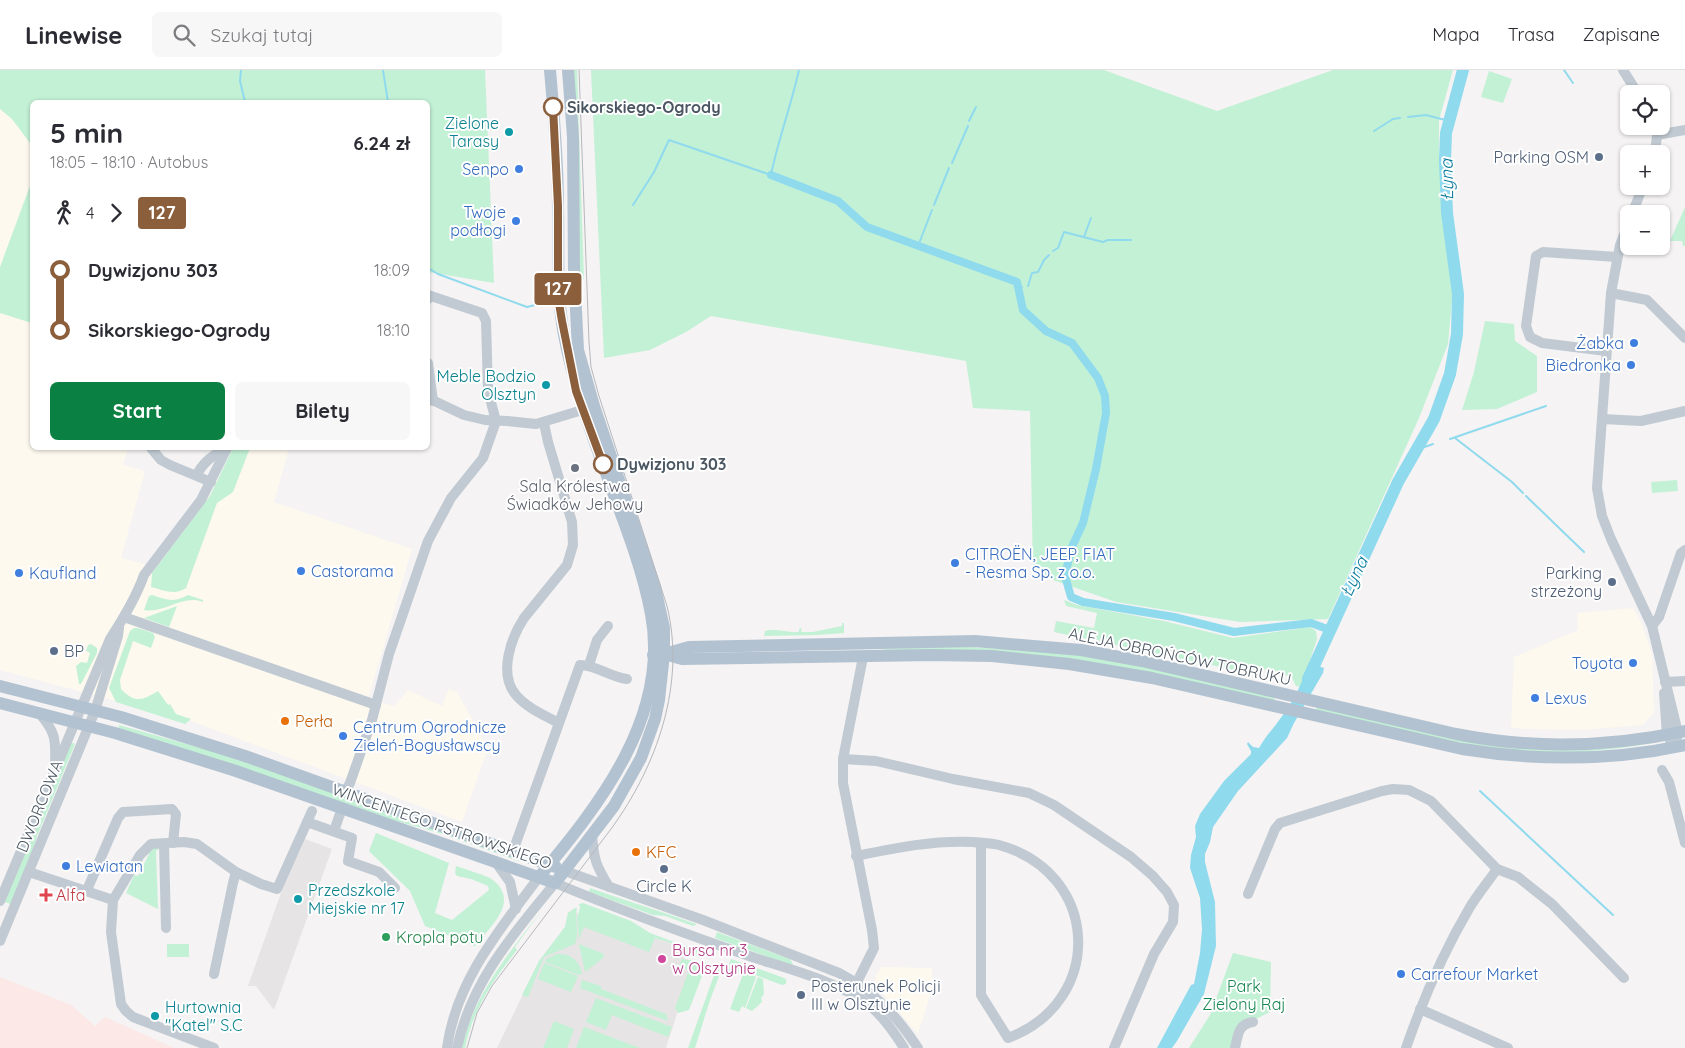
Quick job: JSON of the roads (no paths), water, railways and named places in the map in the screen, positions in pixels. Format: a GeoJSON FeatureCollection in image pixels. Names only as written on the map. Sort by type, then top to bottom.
{"type":"FeatureCollection","features":[{"type":"Feature","properties":{"kind":"main road"},"geometry":{"type":"LineString","coordinates":[[550,70],[558,189],[558,297],[564,337],[576,391],[588,408]]}},
{"type":"Feature","properties":{"kind":"main road"},"geometry":{"type":"LineString","coordinates":[[539,877],[603,794],[632,744],[646,704],[664,628],[655,587],[588,408],[576,330],[573,138],[568,70]]}},
{"type":"Feature","properties":{"kind":"main road","name":"ALEJA OBROŃCÓW TOBRUKU"},"geometry":{"type":"LineString","coordinates":[[659,654],[689,647],[993,642],[1081,650],[1142,661],[1456,734],[1502,741],[1571,744],[1605,743],[1677,733]]}},
{"type":"Feature","properties":{"kind":"main road"},"geometry":{"type":"LineString","coordinates":[[555,883],[614,806],[641,758],[655,720],[662,680],[659,654]]}},
{"type":"Feature","properties":{"kind":"main road","name":"ALEJA OBROŃCÓW TOBRUKU"},"geometry":{"type":"LineString","coordinates":[[659,654],[682,659],[932,655],[992,656],[1069,664],[1152,678],[1462,749],[1499,755],[1591,758],[1680,746]]}},
{"type":"Feature","properties":{"kind":"main road"},"geometry":{"type":"LineString","coordinates":[[662,680],[682,659]]}},
{"type":"Feature","properties":{"kind":"main road","name":"WINCENTEGO PSTROWSKIEGO"},"geometry":{"type":"LineString","coordinates":[[0,686],[166,730],[236,753],[565,871]]}},
{"type":"Feature","properties":{"kind":"main road"},"geometry":{"type":"LineString","coordinates":[[0,703],[39,713]]}},
{"type":"Feature","properties":{"kind":"main road","name":"WINCENTEGO PSTROWSKIEGO"},"geometry":{"type":"LineString","coordinates":[[39,713],[89,726],[236,771],[555,883]]}},
{"type":"Feature","properties":{"kind":"street"},"geometry":{"type":"LineString","coordinates":[[1623,70],[1632,85]]}},
{"type":"Feature","properties":{"kind":"street"},"geometry":{"type":"LineString","coordinates":[[1670,130],[1685,130]]}},
{"type":"Feature","properties":{"kind":"street"},"geometry":{"type":"LineString","coordinates":[[1620,251],[1611,293],[1597,488],[1602,516],[1611,539],[1652,626],[1680,746]]}},
{"type":"Feature","properties":{"kind":"street"},"geometry":{"type":"LineString","coordinates":[[1606,351],[1542,343],[1530,337],[1526,326],[1536,256],[1543,252],[1618,258]]}},
{"type":"Feature","properties":{"kind":"street"},"geometry":{"type":"LineString","coordinates":[[1611,293],[1647,300],[1685,338]]}},
{"type":"Feature","properties":{"kind":"street"},"geometry":{"type":"LineString","coordinates":[[430,297],[482,313],[486,320],[488,391],[496,421]]}},
{"type":"Feature","properties":{"kind":"street"},"geometry":{"type":"LineString","coordinates":[[430,399],[464,415],[496,421],[536,424],[588,408]]}},
{"type":"Feature","properties":{"kind":"street"},"geometry":{"type":"LineString","coordinates":[[1602,419],[1641,421],[1685,411]]}},
{"type":"Feature","properties":{"kind":"street","name":"WINCENTEGO PSTROWSKIEGO"},"geometry":{"type":"LineString","coordinates":[[345,792],[350,783],[376,705],[389,654],[428,541],[451,498],[483,458],[496,421]]}},
{"type":"Feature","properties":{"kind":"street"},"geometry":{"type":"LineString","coordinates":[[544,423],[572,522],[573,545],[566,565],[518,627],[511,646],[509,676],[515,694],[521,700],[559,723]]}},
{"type":"Feature","properties":{"kind":"street"},"geometry":{"type":"LineString","coordinates":[[153,450],[166,463],[211,482]]}},
{"type":"Feature","properties":{"kind":"street"},"geometry":{"type":"LineString","coordinates":[[197,475],[200,468],[222,450]]}},
{"type":"Feature","properties":{"kind":"street"},"geometry":{"type":"LineString","coordinates":[[81,706],[107,644],[122,621],[140,587],[144,575],[201,500],[226,450]]}},
{"type":"Feature","properties":{"kind":"street"},"geometry":{"type":"LineString","coordinates":[[1652,626],[1659,617],[1681,553],[1685,550]]}},
{"type":"Feature","properties":{"kind":"street"},"geometry":{"type":"LineString","coordinates":[[122,621],[376,705]]}},
{"type":"Feature","properties":{"kind":"street"},"geometry":{"type":"LineString","coordinates":[[95,711],[122,621]]}},
{"type":"Feature","properties":{"kind":"street"},"geometry":{"type":"LineString","coordinates":[[589,665],[597,640],[608,626]]}},
{"type":"Feature","properties":{"kind":"street"},"geometry":{"type":"LineString","coordinates":[[850,993],[874,948],[843,783],[843,759],[863,657]]}},
{"type":"Feature","properties":{"kind":"street"},"geometry":{"type":"LineString","coordinates":[[513,851],[580,664],[589,665],[619,678],[627,679]]}},
{"type":"Feature","properties":{"kind":"street"},"geometry":{"type":"LineString","coordinates":[[1665,682],[1685,681]]}},
{"type":"Feature","properties":{"kind":"street","name":"DWORCOWA"},"geometry":{"type":"LineString","coordinates":[[0,900],[2,888],[55,770],[81,706]]}},
{"type":"Feature","properties":{"kind":"street","name":"DWORCOWA"},"geometry":{"type":"LineString","coordinates":[[0,941],[95,711]]}},
{"type":"Feature","properties":{"kind":"street"},"geometry":{"type":"LineString","coordinates":[[39,713],[54,733],[56,743],[55,770]]}},
{"type":"Feature","properties":{"kind":"street"},"geometry":{"type":"LineString","coordinates":[[843,759],[876,761],[953,779],[1028,793],[1054,805],[1131,857],[1153,876],[1168,892],[1174,905],[1173,922],[1154,954],[1114,1048]]}},
{"type":"Feature","properties":{"kind":"street"},"geometry":{"type":"LineString","coordinates":[[1662,770],[1669,782],[1685,844]]}},
{"type":"Feature","properties":{"kind":"street"},"geometry":{"type":"LineString","coordinates":[[1248,894],[1275,829],[1280,823],[1393,789],[1414,792],[1431,801],[1497,869],[1518,877],[1552,904],[1624,978]]}},
{"type":"Feature","properties":{"kind":"street"},"geometry":{"type":"LineString","coordinates":[[334,831],[342,808]]}},
{"type":"Feature","properties":{"kind":"street"},"geometry":{"type":"LineString","coordinates":[[87,890],[118,818],[123,812],[172,810],[176,814],[169,843],[166,928]]}},
{"type":"Feature","properties":{"kind":"street"},"geometry":{"type":"LineString","coordinates":[[214,1048],[133,1017],[121,1004],[111,932],[113,900],[144,850],[151,844],[197,844],[236,872],[261,884],[277,889],[312,811]]}},
{"type":"Feature","properties":{"kind":"street"},"geometry":{"type":"LineString","coordinates":[[307,822],[352,838],[348,861],[379,872],[395,888]]}},
{"type":"Feature","properties":{"kind":"street"},"geometry":{"type":"LineString","coordinates":[[592,835],[594,859],[609,887]]}},
{"type":"Feature","properties":{"kind":"street"},"geometry":{"type":"LineString","coordinates":[[856,856],[926,843],[951,841],[981,843],[998,845],[1024,854],[1049,872],[1064,892],[1076,917],[1080,942],[1076,967],[1060,1000],[1025,1032],[1009,1043],[982,995],[981,843]]}},
{"type":"Feature","properties":{"kind":"street"},"geometry":{"type":"LineString","coordinates":[[495,861],[510,882],[516,909]]}},
{"type":"Feature","properties":{"kind":"street"},"geometry":{"type":"LineString","coordinates":[[1406,1048],[1420,1009],[1470,908],[1497,869]]}},
{"type":"Feature","properties":{"kind":"street","name":"WINCENTEGO PSTROWSKIEGO"},"geometry":{"type":"LineString","coordinates":[[565,871],[703,920],[840,973],[857,982],[876,996],[890,1010],[918,1048]]}},
{"type":"Feature","properties":{"kind":"street"},"geometry":{"type":"LineString","coordinates":[[29,872],[113,900]]}},
{"type":"Feature","properties":{"kind":"street"},"geometry":{"type":"LineString","coordinates":[[214,974],[232,883],[236,872]]}},
{"type":"Feature","properties":{"kind":"street"},"geometry":{"type":"LineString","coordinates":[[447,1048],[466,984],[490,944],[539,877]]}},
{"type":"Feature","properties":{"kind":"street"},"geometry":{"type":"LineString","coordinates":[[457,1048],[467,1010],[484,977],[555,883]]}},
{"type":"Feature","properties":{"kind":"street","name":"WINCENTEGO PSTROWSKIEGO"},"geometry":{"type":"LineString","coordinates":[[555,883],[850,993],[881,1016],[904,1048]]}},
{"type":"Feature","properties":{"kind":"street"},"geometry":{"type":"LineString","coordinates":[[795,972],[801,958]]}},
{"type":"Feature","properties":{"kind":"street"},"geometry":{"type":"LineString","coordinates":[[1420,1009],[1508,1048]]}},
{"type":"Feature","properties":{"kind":"street"},"geometry":{"type":"LineString","coordinates":[[1235,1048],[1239,1028],[1246,1023],[1254,1022]]}},
{"type":"Feature","properties":{"kind":"water"},"geometry":{"type":"Polygon","coordinates":[[[1309,663],[1324,668],[1323,673],[1287,738],[1238,791],[1213,827],[1205,854],[1205,862],[1215,902],[1216,946],[1204,994],[1172,1048],[1157,1048],[1191,985],[1194,984],[1200,953],[1202,929],[1200,898],[1190,868],[1196,837],[1195,826],[1200,814],[1224,781],[1251,754],[1248,742],[1253,747],[1259,748],[1285,713],[1297,692],[1309,663]]]}},
{"type":"Feature","properties":{"kind":"waterway"},"geometry":{"type":"LineString","coordinates":[[241,70],[240,81],[245,100]]}},
{"type":"Feature","properties":{"kind":"waterway"},"geometry":{"type":"LineString","coordinates":[[383,70],[388,100]]}},
{"type":"Feature","properties":{"kind":"waterway"},"geometry":{"type":"LineString","coordinates":[[633,205],[654,172],[669,140],[771,175],[799,70]]}},
{"type":"Feature","properties":{"kind":"waterway","name":"Łyna"},"geometry":{"type":"LineString","coordinates":[[1308,679],[1398,482],[1434,419],[1450,374],[1457,334],[1458,294],[1447,213],[1446,133],[1463,70]]}},
{"type":"Feature","properties":{"kind":"waterway"},"geometry":{"type":"LineString","coordinates":[[1564,70],[1573,83]]}},
{"type":"Feature","properties":{"kind":"waterway"},"geometry":{"type":"LineString","coordinates":[[969,121],[976,107]]}},
{"type":"Feature","properties":{"kind":"waterway"},"geometry":{"type":"LineString","coordinates":[[1408,117],[1426,115],[1449,121]]}},
{"type":"Feature","properties":{"kind":"waterway"},"geometry":{"type":"LineString","coordinates":[[1374,131],[1393,119],[1400,118]]}},
{"type":"Feature","properties":{"kind":"waterway"},"geometry":{"type":"LineString","coordinates":[[952,163],[968,126]]}},
{"type":"Feature","properties":{"kind":"waterway"},"geometry":{"type":"LineString","coordinates":[[934,205],[949,168]]}},
{"type":"Feature","properties":{"kind":"waterway"},"geometry":{"type":"LineString","coordinates":[[771,175],[838,201],[867,227],[1017,282],[1023,310],[1046,331],[1072,343],[1098,378],[1105,396],[1106,413],[1096,469],[1083,523],[1071,549],[1065,576],[1071,597],[1083,602],[1174,617],[1234,632],[1311,623],[1330,630]]}},
{"type":"Feature","properties":{"kind":"waterway"},"geometry":{"type":"LineString","coordinates":[[918,246],[932,210]]}},
{"type":"Feature","properties":{"kind":"waterway"},"geometry":{"type":"LineString","coordinates":[[1084,237],[1091,218]]}},
{"type":"Feature","properties":{"kind":"waterway"},"geometry":{"type":"LineString","coordinates":[[1053,251],[1058,248],[1064,232],[1103,242],[1108,240],[1131,240]]}},
{"type":"Feature","properties":{"kind":"waterway"},"geometry":{"type":"LineString","coordinates":[[1028,286],[1032,273],[1038,272],[1049,255]]}},
{"type":"Feature","properties":{"kind":"waterway"},"geometry":{"type":"LineString","coordinates":[[430,269],[438,274],[527,307],[535,305]]}},
{"type":"Feature","properties":{"kind":"waterway"},"geometry":{"type":"LineString","coordinates":[[1450,439],[1546,406]]}},
{"type":"Feature","properties":{"kind":"waterway"},"geometry":{"type":"LineString","coordinates":[[1455,438],[1512,482],[1523,493]]}},
{"type":"Feature","properties":{"kind":"waterway"},"geometry":{"type":"LineString","coordinates":[[1416,450],[1433,444]]}},
{"type":"Feature","properties":{"kind":"waterway"},"geometry":{"type":"LineString","coordinates":[[1526,496],[1584,552]]}},
{"type":"Feature","properties":{"kind":"waterway"},"geometry":{"type":"LineString","coordinates":[[1480,791],[1613,915]]}},
{"type":"Feature","properties":{"kind":"tram line"},"geometry":{"type":"LineString","coordinates":[[467,1048],[477,1013],[492,986],[611,829],[642,779],[654,751],[670,694],[673,665],[672,635],[667,606],[591,367],[579,70]]}},
{"type":"Feature","properties":{"kind":"place","name":"Sikorskiego-Ogrody"},"geometry":{"type":"Point","coordinates":[553,107]}},
{"type":"Feature","properties":{"kind":"place","name":"Zielone Tarasy"},"geometry":{"type":"Point","coordinates":[509,132]}},
{"type":"Feature","properties":{"kind":"place","name":"Parking OSM"},"geometry":{"type":"Point","coordinates":[1599,157]}},
{"type":"Feature","properties":{"kind":"place","name":"Senpo"},"geometry":{"type":"Point","coordinates":[519,169]}},
{"type":"Feature","properties":{"kind":"place","name":"Twoje podłogi"},"geometry":{"type":"Point","coordinates":[516,221]}},
{"type":"Feature","properties":{"kind":"place","name":"Żabka"},"geometry":{"type":"Point","coordinates":[1634,343]}},
{"type":"Feature","properties":{"kind":"place","name":"Biedronka"},"geometry":{"type":"Point","coordinates":[1631,365]}},
{"type":"Feature","properties":{"kind":"place","name":"Meble Bodzio Olsztyn"},"geometry":{"type":"Point","coordinates":[546,385]}},
{"type":"Feature","properties":{"kind":"place","name":"Dywizjonu 303"},"geometry":{"type":"Point","coordinates":[603,464]}},
{"type":"Feature","properties":{"kind":"place","name":"Sala Królestwa Świadków Jehowy"},"geometry":{"type":"Point","coordinates":[575,468]}},
{"type":"Feature","properties":{"kind":"place","name":"CITROËN, JEEP, FIAT - Resma Sp. z o.o."},"geometry":{"type":"Point","coordinates":[955,563]}},
{"type":"Feature","properties":{"kind":"place","name":"Castorama"},"geometry":{"type":"Point","coordinates":[301,571]}},
{"type":"Feature","properties":{"kind":"place","name":"Kaufland"},"geometry":{"type":"Point","coordinates":[19,573]}},
{"type":"Feature","properties":{"kind":"place","name":"Parking strzeżony"},"geometry":{"type":"Point","coordinates":[1612,582]}},
{"type":"Feature","properties":{"kind":"place","name":"BP"},"geometry":{"type":"Point","coordinates":[54,651]}},
{"type":"Feature","properties":{"kind":"place","name":"Toyota"},"geometry":{"type":"Point","coordinates":[1633,663]}},
{"type":"Feature","properties":{"kind":"place","name":"Lexus"},"geometry":{"type":"Point","coordinates":[1535,698]}},
{"type":"Feature","properties":{"kind":"place","name":"Perła"},"geometry":{"type":"Point","coordinates":[285,721]}},
{"type":"Feature","properties":{"kind":"place","name":"Centrum Ogrodnicze Zieleń-Bogusławscy"},"geometry":{"type":"Point","coordinates":[343,736]}},
{"type":"Feature","properties":{"kind":"place","name":"KFC"},"geometry":{"type":"Point","coordinates":[636,852]}},
{"type":"Feature","properties":{"kind":"place","name":"Lewiatan"},"geometry":{"type":"Point","coordinates":[66,866]}},
{"type":"Feature","properties":{"kind":"place","name":"Circle K"},"geometry":{"type":"Point","coordinates":[664,869]}},
{"type":"Feature","properties":{"kind":"place","name":"Alfa"},"geometry":{"type":"Point","coordinates":[46,895]}},
{"type":"Feature","properties":{"kind":"place","name":"Przedszkole Miejskie nr 17"},"geometry":{"type":"Point","coordinates":[298,899]}},
{"type":"Feature","properties":{"kind":"place","name":"Kropla potu"},"geometry":{"type":"Point","coordinates":[386,937]}},
{"type":"Feature","properties":{"kind":"place","name":"Bursa nr 3 w Olsztynie"},"geometry":{"type":"Point","coordinates":[662,959]}},
{"type":"Feature","properties":{"kind":"place","name":"Carrefour Market"},"geometry":{"type":"Point","coordinates":[1401,974]}},
{"type":"Feature","properties":{"kind":"place","name":"Posterunek Policji III w Olsztynie"},"geometry":{"type":"Point","coordinates":[801,995]}},
{"type":"Feature","properties":{"kind":"place","name":"Hurtownia \"Katel\" S.C"},"geometry":{"type":"Point","coordinates":[155,1016]}},
{"type":"Feature","properties":{"kind":"park label","name":"Park Zielony Raj"},"geometry":{"type":"Point","coordinates":[1244,995]}}]}
